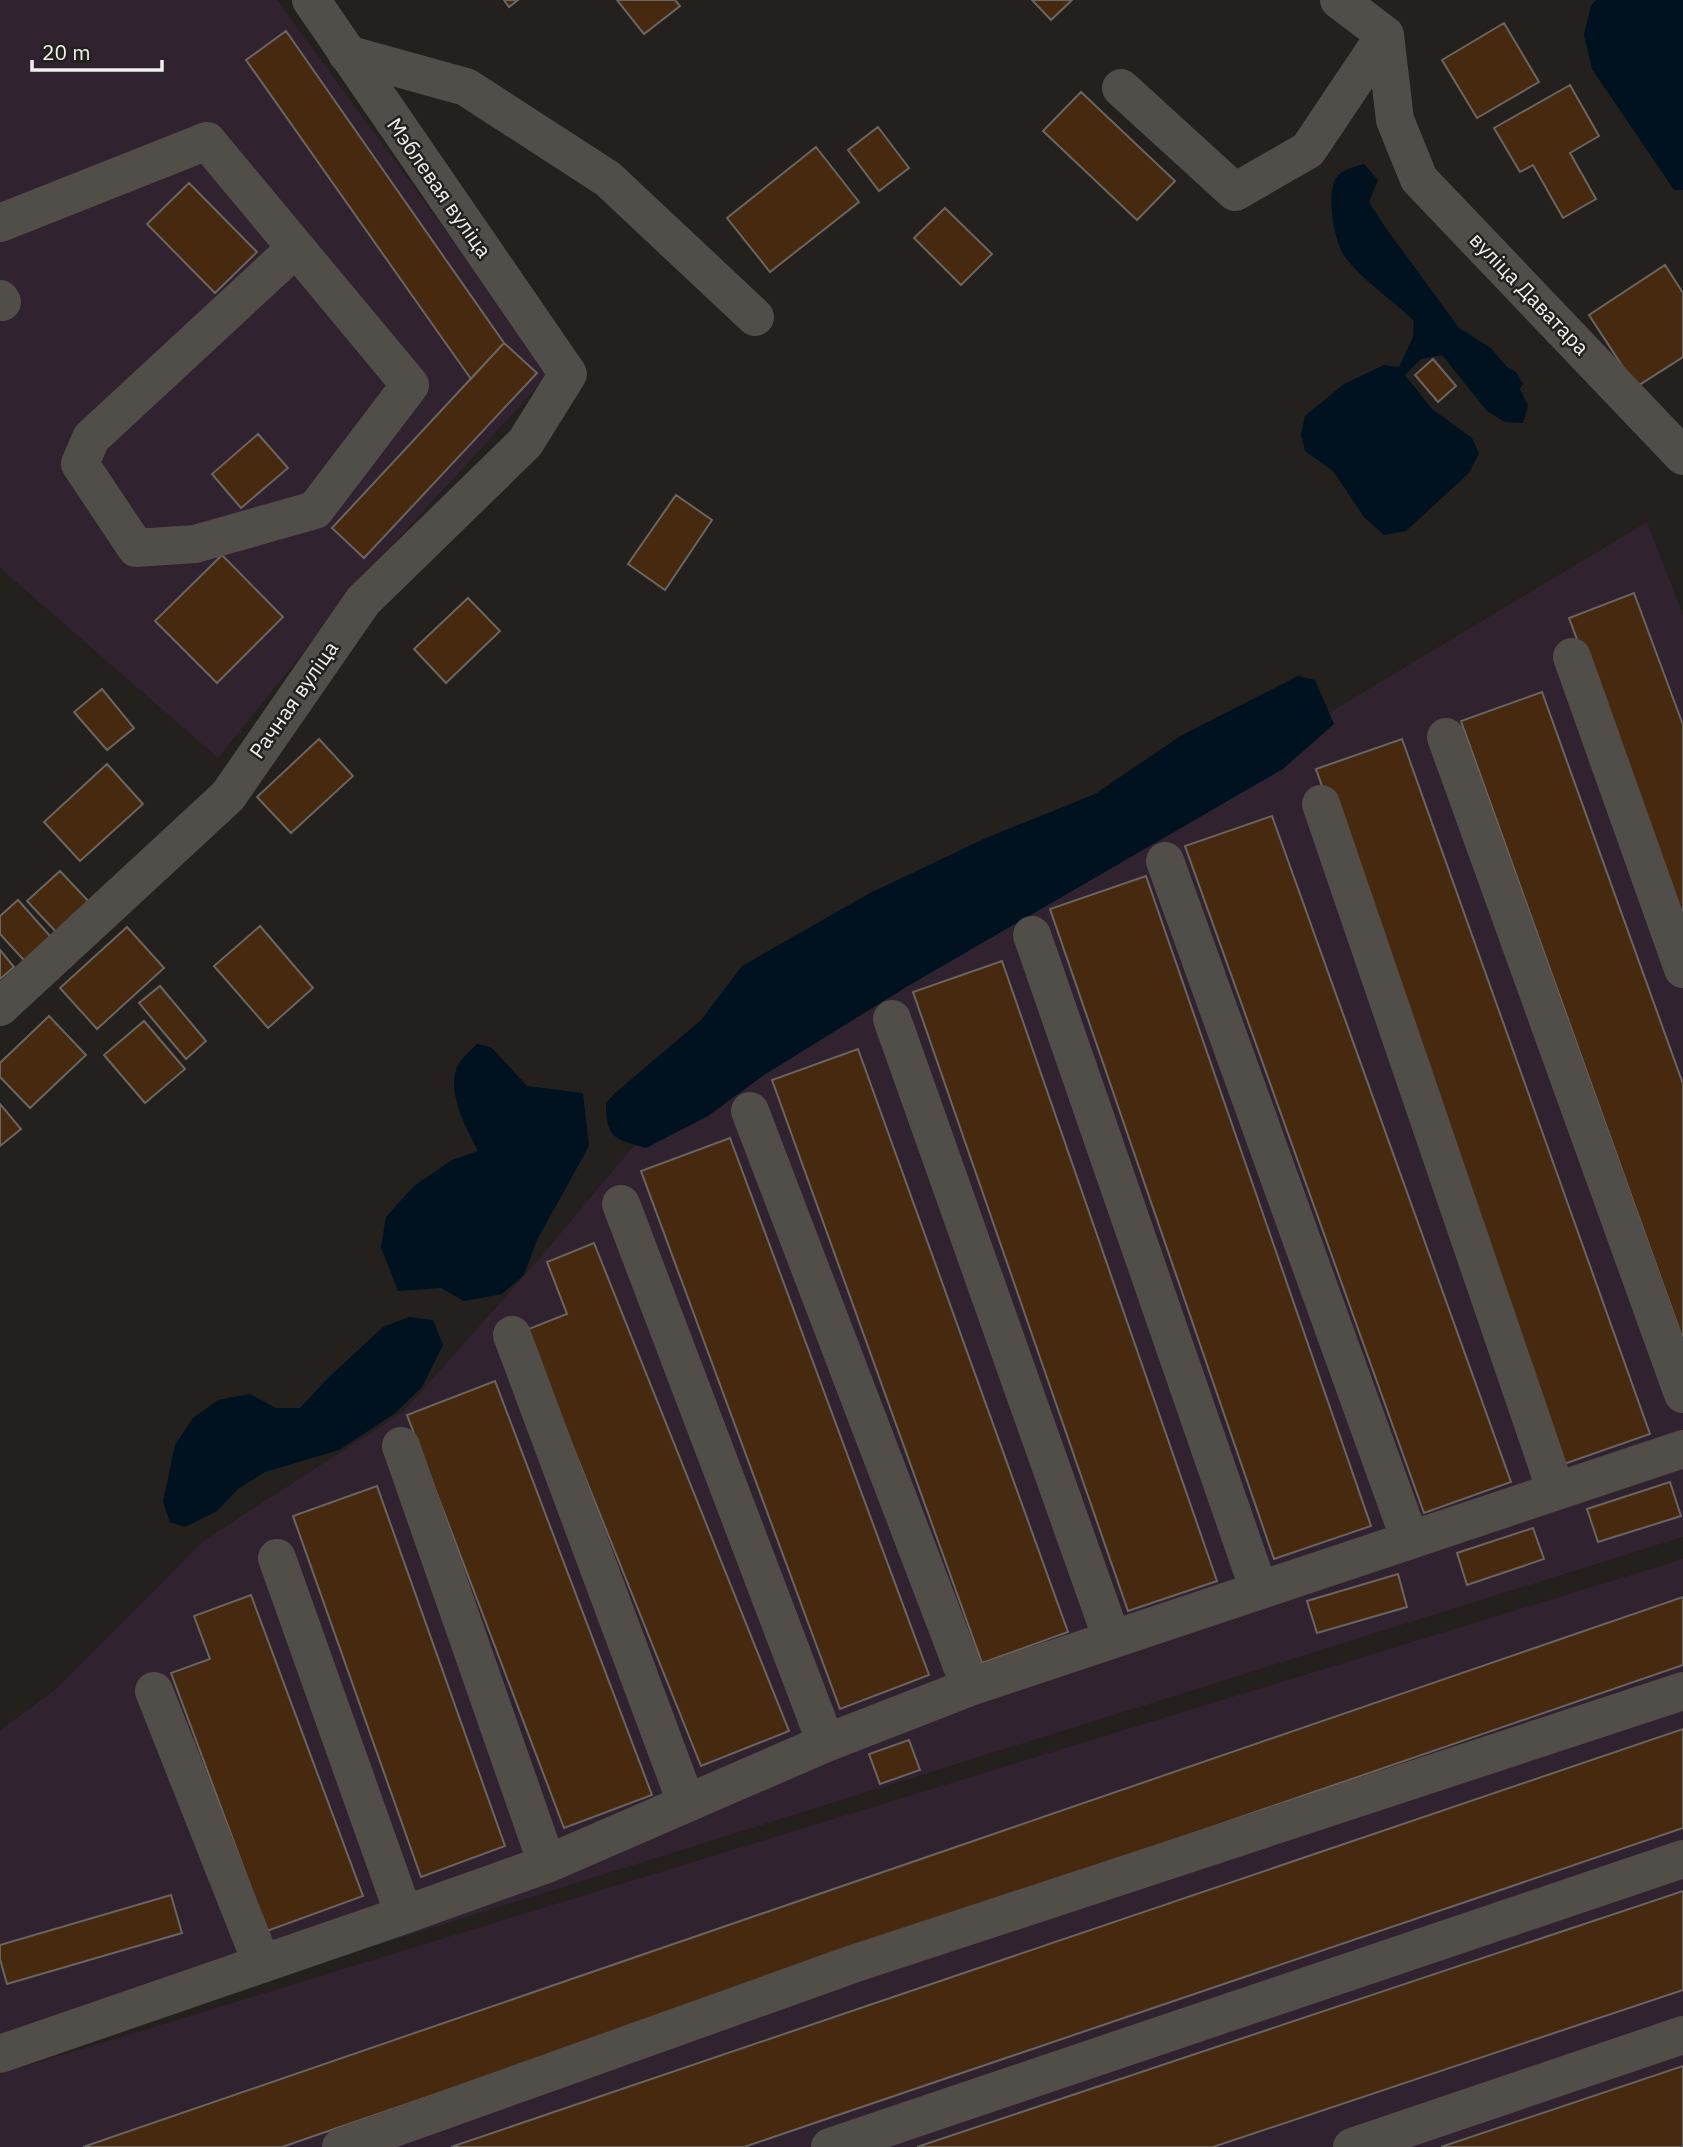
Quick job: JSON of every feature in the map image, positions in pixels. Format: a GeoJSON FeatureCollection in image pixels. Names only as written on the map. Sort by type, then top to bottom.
{"type":"FeatureCollection","features":[{"type":"Feature","properties":{"kind":"street","name":"Мэблевая вуліца"},"geometry":{"type":"LineString","coordinates":[[311,0],[568,374]]}},
{"type":"Feature","properties":{"kind":"street"},"geometry":{"type":"LineString","coordinates":[[1121,88],[1235,192],[1308,150],[1385,35],[1339,0]]}},
{"type":"Feature","properties":{"kind":"street","name":"вуліца Даватара"},"geometry":{"type":"LineString","coordinates":[[1385,35],[1395,120],[1419,179],[1683,456]]}},
{"type":"Feature","properties":{"kind":"street"},"geometry":{"type":"LineString","coordinates":[[347,54],[466,87],[608,179],[755,317]]}},
{"type":"Feature","properties":{"kind":"street"},"geometry":{"type":"LineString","coordinates":[[0,223],[207,141],[410,385],[315,510],[195,544],[136,548],[80,464],[91,438],[296,248]]}},
{"type":"Feature","properties":{"kind":"street","name":"Рачная вуліца"},"geometry":{"type":"LineString","coordinates":[[0,1007],[228,796],[363,601],[525,443],[568,374]]}},
{"type":"Feature","properties":{"kind":"street"},"geometry":{"type":"LineString","coordinates":[[1572,657],[1683,969]]}},
{"type":"Feature","properties":{"kind":"street"},"geometry":{"type":"LineString","coordinates":[[1446,737],[1683,1394]]}},
{"type":"Feature","properties":{"kind":"street"},"geometry":{"type":"LineString","coordinates":[[1321,804],[1556,1491]]}},
{"type":"Feature","properties":{"kind":"street"},"geometry":{"type":"LineString","coordinates":[[1165,861],[1410,1540]]}},
{"type":"Feature","properties":{"kind":"street"},"geometry":{"type":"LineString","coordinates":[[1032,936],[1259,1590]]}},
{"type":"Feature","properties":{"kind":"street"},"geometry":{"type":"LineString","coordinates":[[892,1019],[1112,1639]]}},
{"type":"Feature","properties":{"kind":"street"},"geometry":{"type":"LineString","coordinates":[[750,1111],[970,1687]]}},
{"type":"Feature","properties":{"kind":"street"},"geometry":{"type":"LineString","coordinates":[[621,1203],[826,1743]]}},
{"type":"Feature","properties":{"kind":"street"},"geometry":{"type":"LineString","coordinates":[[512,1335],[686,1802]]}},
{"type":"Feature","properties":{"kind":"street"},"geometry":{"type":"LineString","coordinates":[[401,1446],[547,1864]]}},
{"type":"Feature","properties":{"kind":"street"},"geometry":{"type":"LineString","coordinates":[[0,2054],[547,1864],[826,1743],[970,1687],[1683,1449]]}},
{"type":"Feature","properties":{"kind":"street"},"geometry":{"type":"LineString","coordinates":[[277,1558],[404,1915]]}},
{"type":"Feature","properties":{"kind":"street"},"geometry":{"type":"LineString","coordinates":[[154,1691],[262,1964]]}},
{"type":"Feature","properties":{"kind":"street"},"geometry":{"type":"LineString","coordinates":[[341,2147],[853,1964],[1683,1692]]}},
{"type":"Feature","properties":{"kind":"street"},"geometry":{"type":"LineString","coordinates":[[830,2147],[1683,1858]]}},
{"type":"Feature","properties":{"kind":"street"},"geometry":{"type":"LineString","coordinates":[[1352,2147],[1683,2035]]}},
{"type":"Feature","properties":{"kind":"shaded area"},"geometry":{"type":"Polygon","coordinates":[[[0,0],[277,0],[550,373],[368,572],[218,758],[0,568],[0,0]]]}},
{"type":"Feature","properties":{"kind":"shaded area"},"geometry":{"type":"Polygon","coordinates":[[[1647,522],[1683,615],[1683,1537],[0,2063],[0,1730],[55,1690],[203,1541],[403,1412],[539,1259],[632,1148],[1357,696],[1647,522]]]}},
{"type":"Feature","properties":{"kind":"shaded area"},"geometry":{"type":"Polygon","coordinates":[[[1683,1559],[1683,2147],[0,2147],[0,2074],[1683,1559]]]}},
{"type":"Feature","properties":{"kind":"water"},"geometry":{"type":"Polygon","coordinates":[[[1596,0],[1683,0],[1683,190],[1674,190],[1592,69],[1584,35],[1591,6],[1596,0]]]}},
{"type":"Feature","properties":{"kind":"water"},"geometry":{"type":"Polygon","coordinates":[[[1364,164],[1378,180],[1369,202],[1383,224],[1459,328],[1491,348],[1506,366],[1516,372],[1523,384],[1520,389],[1528,406],[1523,423],[1505,422],[1487,411],[1442,355],[1421,359],[1405,375],[1432,409],[1472,438],[1479,453],[1469,473],[1406,531],[1384,535],[1364,517],[1333,471],[1305,451],[1301,435],[1305,416],[1344,384],[1384,365],[1399,367],[1413,337],[1414,321],[1353,266],[1345,257],[1338,241],[1333,218],[1333,185],[1342,172],[1364,164]]]}},
{"type":"Feature","properties":{"kind":"water"},"geometry":{"type":"Polygon","coordinates":[[[1298,676],[1315,680],[1334,724],[1283,769],[908,986],[764,1075],[708,1116],[646,1148],[620,1139],[610,1131],[606,1103],[701,1020],[742,966],[870,893],[986,838],[1095,794],[1182,735],[1298,676]]]}},
{"type":"Feature","properties":{"kind":"water"},"geometry":{"type":"Polygon","coordinates":[[[477,1044],[491,1047],[527,1086],[583,1093],[589,1146],[537,1240],[524,1275],[502,1294],[464,1301],[441,1288],[398,1291],[381,1247],[386,1217],[414,1186],[452,1160],[478,1151],[460,1112],[454,1080],[460,1063],[477,1044]]]}},
{"type":"Feature","properties":{"kind":"water"},"geometry":{"type":"Polygon","coordinates":[[[409,1317],[433,1320],[443,1345],[422,1387],[394,1414],[339,1450],[265,1472],[238,1489],[217,1511],[185,1527],[170,1522],[163,1502],[175,1445],[193,1418],[218,1400],[250,1394],[276,1408],[300,1408],[383,1327],[409,1317]]]}},
{"type":"Feature","properties":{"kind":"building"},"geometry":{"type":"Polygon","coordinates":[[[504,0],[518,0],[509,7],[504,0]]]}},
{"type":"Feature","properties":{"kind":"building"},"geometry":{"type":"Polygon","coordinates":[[[617,0],[675,0],[680,6],[644,34],[617,0]]]}},
{"type":"Feature","properties":{"kind":"building"},"geometry":{"type":"Polygon","coordinates":[[[1032,0],[1072,0],[1051,20],[1032,0]]]}},
{"type":"Feature","properties":{"kind":"building"},"geometry":{"type":"Polygon","coordinates":[[[1504,23],[1539,82],[1477,118],[1442,60],[1504,23]]]}},
{"type":"Feature","properties":{"kind":"building"},"geometry":{"type":"Polygon","coordinates":[[[286,31],[504,343],[471,379],[246,60],[286,31]]]}},
{"type":"Feature","properties":{"kind":"building"},"geometry":{"type":"Polygon","coordinates":[[[1570,85],[1599,136],[1570,153],[1596,199],[1563,218],[1533,165],[1520,172],[1494,128],[1570,85]]]}},
{"type":"Feature","properties":{"kind":"building"},"geometry":{"type":"Polygon","coordinates":[[[1081,92],[1175,181],[1137,220],[1043,131],[1081,92]]]}},
{"type":"Feature","properties":{"kind":"building"},"geometry":{"type":"Polygon","coordinates":[[[878,127],[909,168],[879,191],[848,150],[878,127]]]}},
{"type":"Feature","properties":{"kind":"building"},"geometry":{"type":"Polygon","coordinates":[[[816,147],[859,202],[770,272],[727,218],[816,147]]]}},
{"type":"Feature","properties":{"kind":"building"},"geometry":{"type":"Polygon","coordinates":[[[189,183],[257,252],[215,293],[147,224],[189,183]]]}},
{"type":"Feature","properties":{"kind":"building"},"geometry":{"type":"Polygon","coordinates":[[[945,208],[992,254],[961,285],[914,238],[945,208]]]}},
{"type":"Feature","properties":{"kind":"building"},"geometry":{"type":"Polygon","coordinates":[[[1665,265],[1683,293],[1683,357],[1636,387],[1589,315],[1665,265]]]}},
{"type":"Feature","properties":{"kind":"building"},"geometry":{"type":"Polygon","coordinates":[[[504,343],[537,373],[364,558],[332,528],[504,343]]]}},
{"type":"Feature","properties":{"kind":"building"},"geometry":{"type":"Polygon","coordinates":[[[1433,359],[1456,386],[1438,402],[1415,375],[1433,359]]]}},
{"type":"Feature","properties":{"kind":"building"},"geometry":{"type":"Polygon","coordinates":[[[258,434],[288,468],[241,508],[212,474],[258,434]]]}},
{"type":"Feature","properties":{"kind":"building"},"geometry":{"type":"Polygon","coordinates":[[[676,495],[712,520],[665,590],[628,564],[676,495]]]}},
{"type":"Feature","properties":{"kind":"building"},"geometry":{"type":"Polygon","coordinates":[[[222,555],[283,617],[217,683],[155,621],[222,555]]]}},
{"type":"Feature","properties":{"kind":"building"},"geometry":{"type":"Polygon","coordinates":[[[1634,593],[1683,725],[1683,921],[1569,618],[1634,593]]]}},
{"type":"Feature","properties":{"kind":"building"},"geometry":{"type":"Polygon","coordinates":[[[468,598],[500,631],[446,683],[414,649],[468,598]]]}},
{"type":"Feature","properties":{"kind":"building"},"geometry":{"type":"Polygon","coordinates":[[[102,689],[134,728],[107,750],[74,712],[102,689]]]}},
{"type":"Feature","properties":{"kind":"building"},"geometry":{"type":"Polygon","coordinates":[[[1542,692],[1683,1084],[1683,1340],[1461,721],[1542,692]]]}},
{"type":"Feature","properties":{"kind":"building"},"geometry":{"type":"Polygon","coordinates":[[[319,739],[353,776],[291,833],[257,797],[319,739]]]}},
{"type":"Feature","properties":{"kind":"building"},"geometry":{"type":"Polygon","coordinates":[[[1402,739],[1650,1434],[1564,1464],[1316,769],[1402,739]]]}},
{"type":"Feature","properties":{"kind":"building"},"geometry":{"type":"Polygon","coordinates":[[[107,764],[143,804],[80,861],[44,822],[107,764]]]}},
{"type":"Feature","properties":{"kind":"building"},"geometry":{"type":"Polygon","coordinates":[[[1272,816],[1511,1482],[1424,1513],[1185,846],[1272,816]]]}},
{"type":"Feature","properties":{"kind":"building"},"geometry":{"type":"Polygon","coordinates":[[[60,871],[92,905],[60,936],[27,901],[60,871]]]}},
{"type":"Feature","properties":{"kind":"building"},"geometry":{"type":"Polygon","coordinates":[[[1146,876],[1371,1526],[1274,1559],[1050,909],[1146,876]]]}},
{"type":"Feature","properties":{"kind":"building"},"geometry":{"type":"Polygon","coordinates":[[[18,900],[58,945],[32,969],[0,934],[0,916],[18,900]]]}},
{"type":"Feature","properties":{"kind":"building"},"geometry":{"type":"Polygon","coordinates":[[[260,926],[313,988],[268,1028],[214,966],[260,926]]]}},
{"type":"Feature","properties":{"kind":"building"},"geometry":{"type":"Polygon","coordinates":[[[127,927],[164,968],[97,1029],[60,988],[127,927]]]}},
{"type":"Feature","properties":{"kind":"building"},"geometry":{"type":"Polygon","coordinates":[[[0,950],[14,967],[0,979],[0,950]]]}},
{"type":"Feature","properties":{"kind":"building"},"geometry":{"type":"Polygon","coordinates":[[[1002,961],[1217,1581],[1128,1611],[913,992],[1002,961]]]}},
{"type":"Feature","properties":{"kind":"building"},"geometry":{"type":"Polygon","coordinates":[[[160,986],[206,1041],[186,1059],[139,1003],[160,986]]]}},
{"type":"Feature","properties":{"kind":"building"},"geometry":{"type":"Polygon","coordinates":[[[49,1016],[86,1055],[30,1108],[0,1077],[0,1063],[49,1016]]]}},
{"type":"Feature","properties":{"kind":"building"},"geometry":{"type":"Polygon","coordinates":[[[144,1021],[185,1069],[145,1103],[104,1055],[144,1021]]]}},
{"type":"Feature","properties":{"kind":"building"},"geometry":{"type":"Polygon","coordinates":[[[858,1049],[1068,1632],[982,1663],[772,1080],[858,1049]]]}},
{"type":"Feature","properties":{"kind":"building"},"geometry":{"type":"Polygon","coordinates":[[[0,1104],[21,1129],[0,1146],[0,1104]]]}},
{"type":"Feature","properties":{"kind":"building"},"geometry":{"type":"Polygon","coordinates":[[[730,1138],[929,1675],[840,1709],[641,1171],[730,1138]]]}},
{"type":"Feature","properties":{"kind":"building"},"geometry":{"type":"Polygon","coordinates":[[[594,1243],[789,1731],[701,1766],[526,1330],[567,1314],[547,1262],[594,1243]]]}},
{"type":"Feature","properties":{"kind":"building"},"geometry":{"type":"Polygon","coordinates":[[[495,1381],[652,1795],[564,1828],[407,1415],[495,1381]]]}},
{"type":"Feature","properties":{"kind":"building"},"geometry":{"type":"Polygon","coordinates":[[[1670,1482],[1681,1516],[1598,1542],[1587,1509],[1670,1482]]]}},
{"type":"Feature","properties":{"kind":"building"},"geometry":{"type":"Polygon","coordinates":[[[377,1486],[505,1846],[421,1877],[293,1516],[377,1486]]]}},
{"type":"Feature","properties":{"kind":"building"},"geometry":{"type":"Polygon","coordinates":[[[1533,1528],[1544,1559],[1467,1585],[1457,1553],[1533,1528]]]}},
{"type":"Feature","properties":{"kind":"building"},"geometry":{"type":"Polygon","coordinates":[[[1398,1574],[1407,1607],[1317,1633],[1307,1601],[1398,1574]]]}},
{"type":"Feature","properties":{"kind":"building"},"geometry":{"type":"Polygon","coordinates":[[[251,1595],[363,1896],[267,1931],[171,1673],[210,1659],[194,1616],[251,1595]]]}},
{"type":"Feature","properties":{"kind":"building"},"geometry":{"type":"Polygon","coordinates":[[[1683,1597],[1683,1665],[282,2147],[83,2147],[1683,1597]]]}},
{"type":"Feature","properties":{"kind":"building"},"geometry":{"type":"Polygon","coordinates":[[[1683,1729],[1683,1828],[744,2147],[451,2147],[1683,1729]]]}},
{"type":"Feature","properties":{"kind":"building"},"geometry":{"type":"Polygon","coordinates":[[[909,1740],[920,1770],[880,1784],[869,1754],[909,1740]]]}},
{"type":"Feature","properties":{"kind":"building"},"geometry":{"type":"Polygon","coordinates":[[[1683,1891],[1683,1990],[1213,2147],[917,2147],[1683,1891]]]}},
{"type":"Feature","properties":{"kind":"building"},"geometry":{"type":"Polygon","coordinates":[[[171,1895],[182,1933],[7,1984],[0,1959],[0,1945],[171,1895]]]}},
{"type":"Feature","properties":{"kind":"building"},"geometry":{"type":"Polygon","coordinates":[[[1683,2066],[1683,2147],[1441,2147],[1683,2066]]]}}]}
